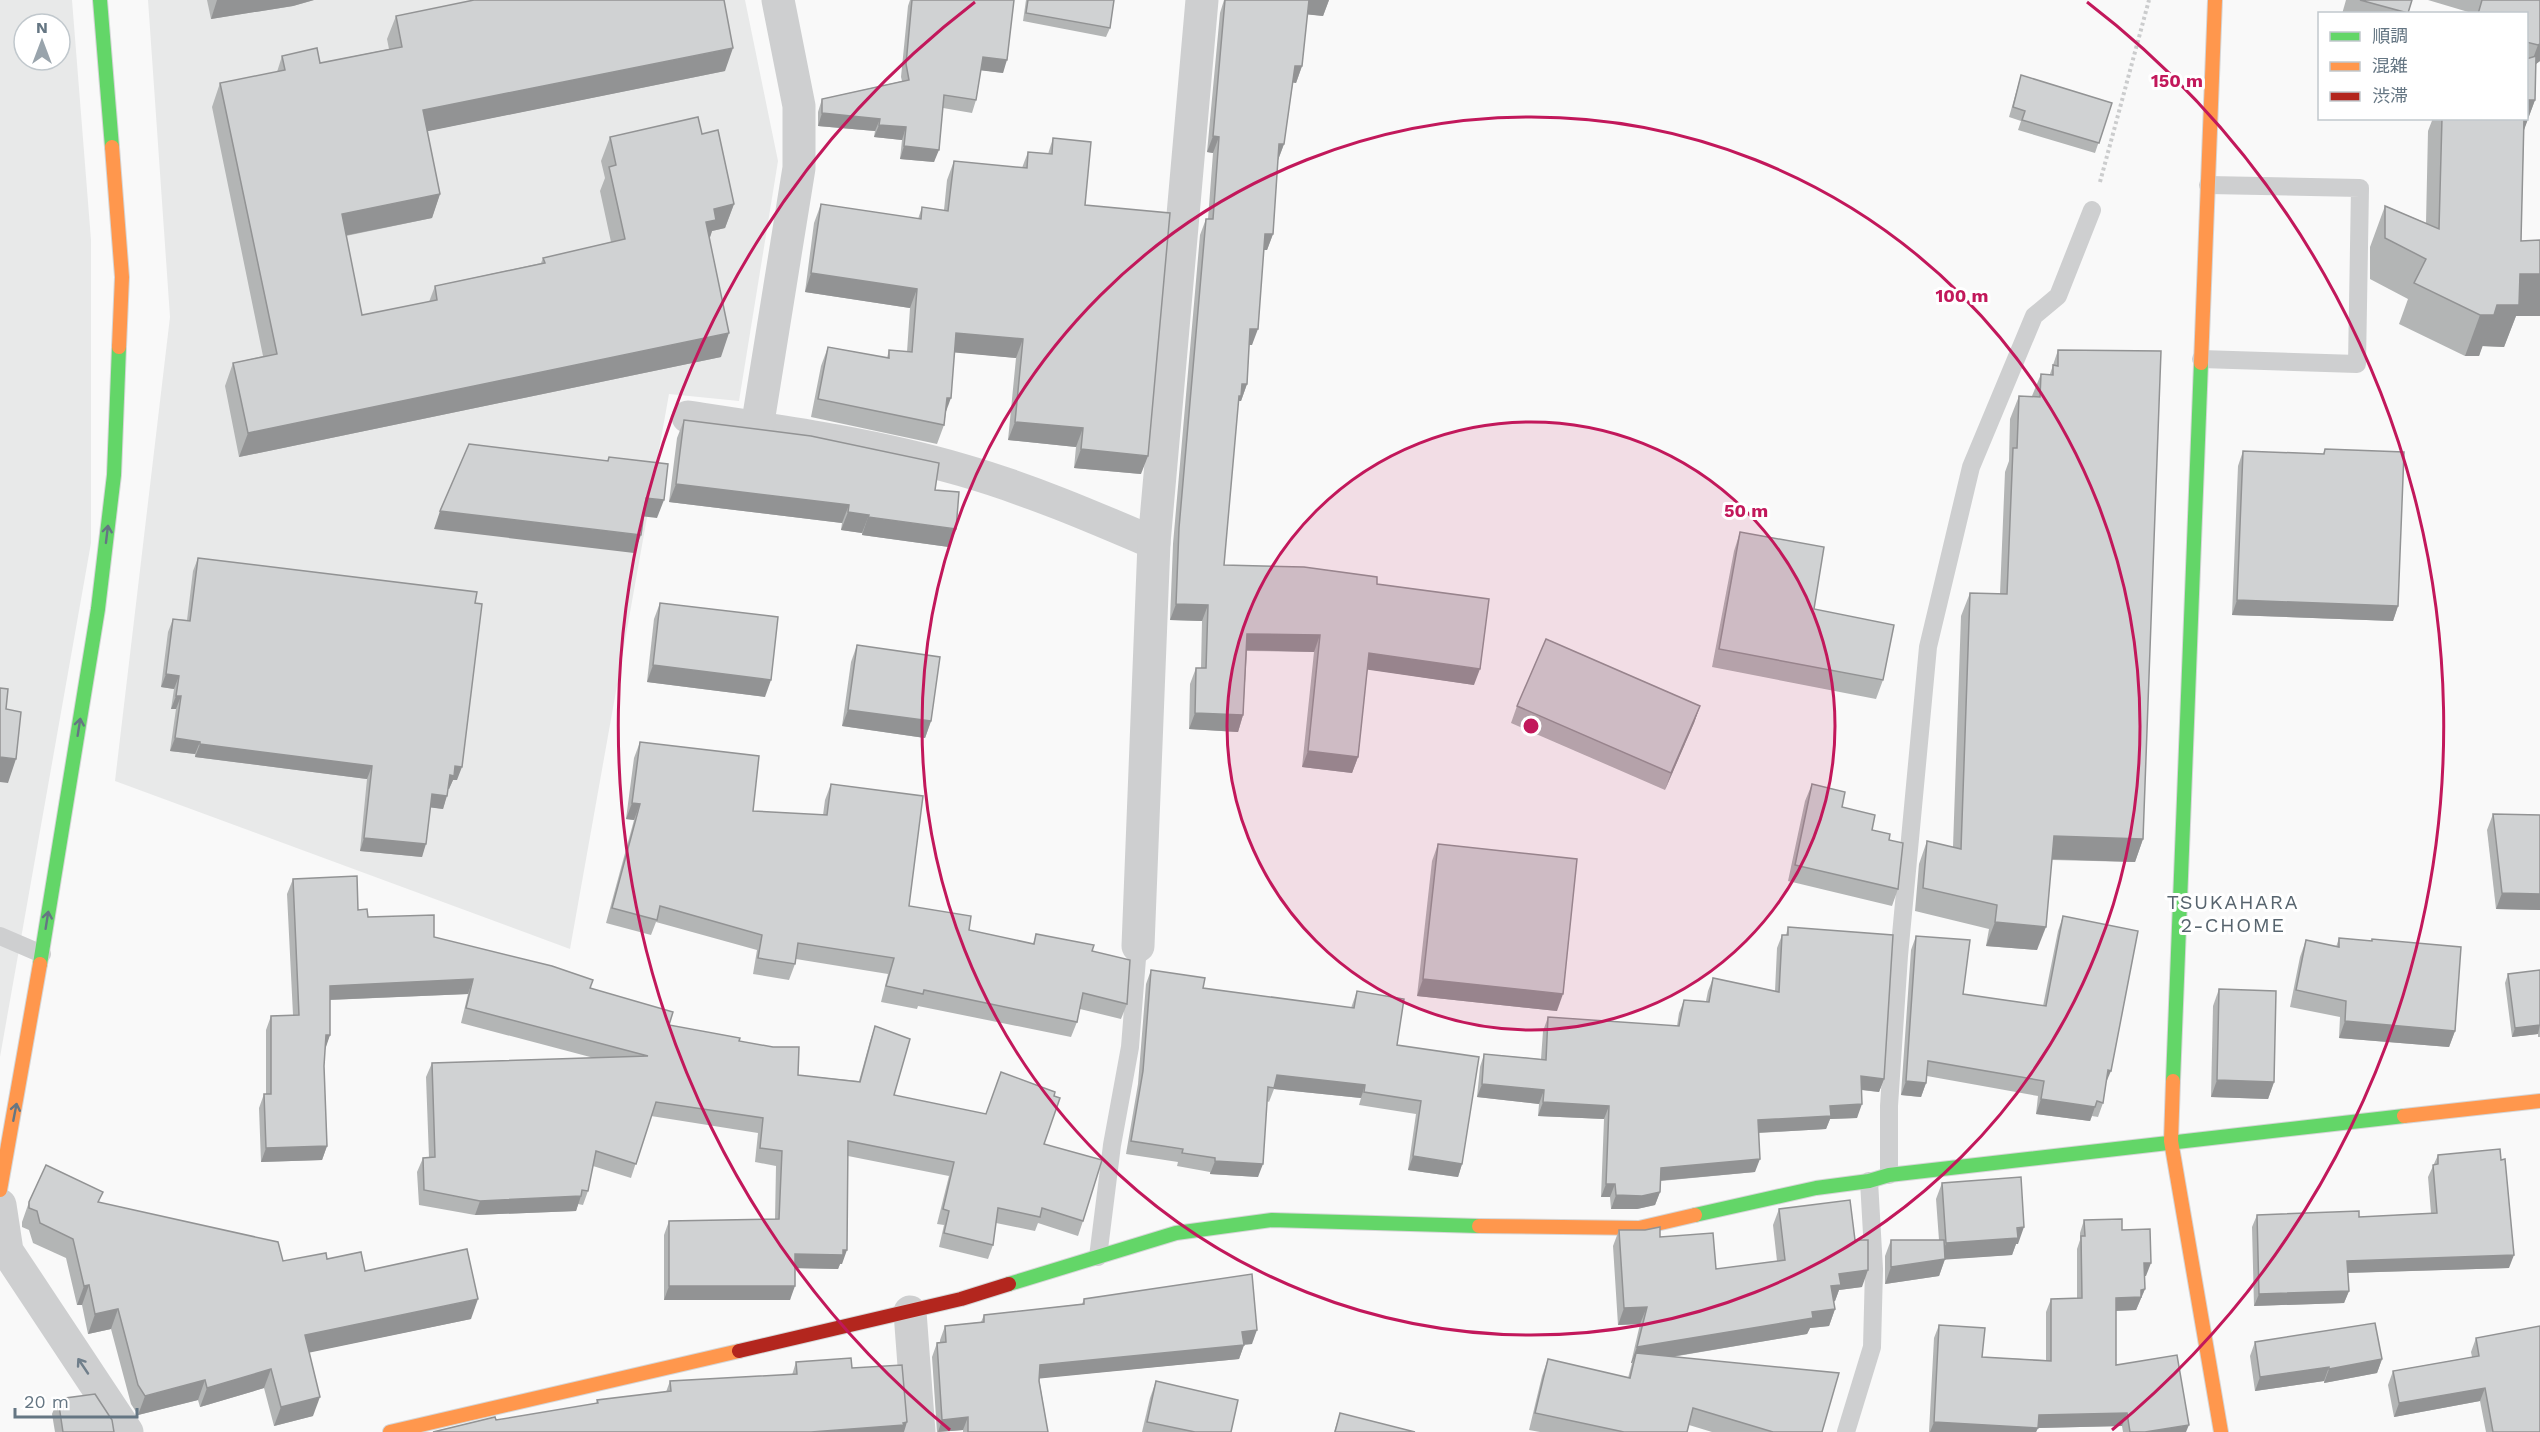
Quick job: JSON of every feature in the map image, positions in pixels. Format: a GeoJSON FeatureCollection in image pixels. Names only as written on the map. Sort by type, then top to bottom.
{"type":"FeatureCollection","features":[{"type":"Feature","properties":{"kind":"street"},"geometry":{"type":"LineString","coordinates":[[0,1190],[42,954],[98,609],[114,475],[122,277],[100,0]]}},
{"type":"Feature","properties":{"kind":"street"},"geometry":{"type":"LineString","coordinates":[[757,428],[799,168],[799,106],[778,0]]}},
{"type":"Feature","properties":{"kind":"street"},"geometry":{"type":"LineString","coordinates":[[1138,946],[1154,543],[1202,0]]}},
{"type":"Feature","properties":{"kind":"street"},"geometry":{"type":"LineString","coordinates":[[2215,0],[2171,1141],[2221,1432]]}},
{"type":"Feature","properties":{"kind":"street"},"geometry":{"type":"LineString","coordinates":[[688,417],[837,441],[961,470],[1048,498],[1154,543]]}},
{"type":"Feature","properties":{"kind":"street"},"geometry":{"type":"LineString","coordinates":[[390,1432],[961,1299],[1176,1233],[1272,1220],[1434,1226],[1639,1228],[1816,1188],[1889,1175],[2171,1141],[2540,1101]]}},
{"type":"Feature","properties":{"kind":"street"},"geometry":{"type":"LineString","coordinates":[[0,1205],[8,1251],[127,1432]]}},
{"type":"Feature","properties":{"kind":"street"},"geometry":{"type":"LineString","coordinates":[[909,1312],[919,1432]]}},
{"type":"Feature","properties":{"kind":"lane"},"geometry":{"type":"LineString","coordinates":[[2201,359],[2357,364],[2360,188],[2208,185]]}},
{"type":"Feature","properties":{"kind":"lane"},"geometry":{"type":"LineString","coordinates":[[1889,1175],[1889,1106],[1899,956],[1928,647],[1971,468],[2034,316],[2058,296],[2092,210]]}},
{"type":"Feature","properties":{"kind":"lane"},"geometry":{"type":"LineString","coordinates":[[0,936],[42,954]]}},
{"type":"Feature","properties":{"kind":"lane"},"geometry":{"type":"LineString","coordinates":[[1098,1257],[1112,1145],[1130,1047],[1138,946]]}},
{"type":"Feature","properties":{"kind":"lane"},"geometry":{"type":"LineString","coordinates":[[1846,1432],[1872,1347],[1874,1269],[1869,1180]]}},
{"type":"Feature","properties":{"kind":"path"},"geometry":{"type":"LineString","coordinates":[[2092,210],[2149,0]]}},
{"type":"Feature","properties":{"kind":"shaded area"},"geometry":{"type":"Polygon","coordinates":[[[0,0],[72,0],[91,240],[91,543],[0,1057],[0,0]]]}},
{"type":"Feature","properties":{"kind":"shaded area"},"geometry":{"type":"Polygon","coordinates":[[[148,0],[745,0],[778,161],[739,401],[669,394],[570,949],[115,781],[170,317],[148,0]]]}},
{"type":"Feature","properties":{"kind":"building"},"geometry":{"type":"Polygon","coordinates":[[[474,0],[724,0],[733,48],[423,110],[440,194],[342,214],[362,315],[437,300],[435,286],[545,263],[543,258],[625,239],[609,167],[616,165],[610,137],[698,117],[702,134],[718,130],[734,204],[714,209],[716,220],[706,222],[729,333],[248,433],[233,363],[277,354],[220,83],[285,70],[282,56],[317,48],[320,63],[402,47],[396,16],[474,0]]]}},
{"type":"Feature","properties":{"kind":"building"},"geometry":{"type":"Polygon","coordinates":[[[912,0],[1014,0],[1007,60],[983,57],[976,100],[944,95],[939,150],[904,146],[906,127],[879,125],[880,119],[822,113],[822,99],[909,80],[906,64],[912,0]]]}},
{"type":"Feature","properties":{"kind":"building"},"geometry":{"type":"Polygon","coordinates":[[[1028,0],[1114,0],[1110,28],[1026,13],[1028,0]]]}},
{"type":"Feature","properties":{"kind":"building"},"geometry":{"type":"Polygon","coordinates":[[[1225,0],[1309,0],[1302,66],[1295,66],[1284,144],[1279,144],[1273,234],[1265,234],[1258,329],[1250,329],[1247,384],[1242,384],[1241,396],[1239,396],[1224,565],[1304,567],[1377,577],[1377,584],[1489,599],[1480,669],[1369,653],[1358,757],[1308,751],[1320,635],[1247,634],[1243,715],[1195,713],[1196,668],[1206,668],[1208,605],[1176,604],[1179,528],[1206,219],[1213,219],[1219,137],[1213,136],[1225,0]]]}},
{"type":"Feature","properties":{"kind":"building"},"geometry":{"type":"Polygon","coordinates":[[[2360,0],[2412,0],[2408,12],[2360,0]]]}},
{"type":"Feature","properties":{"kind":"building"},"geometry":{"type":"Polygon","coordinates":[[[2482,0],[2540,0],[2540,44],[2528,42],[2528,12],[2479,12],[2482,0]]]}},
{"type":"Feature","properties":{"kind":"building"},"geometry":{"type":"Polygon","coordinates":[[[2536,56],[2535,100],[2528,100],[2528,58],[2536,56]]]}},
{"type":"Feature","properties":{"kind":"building"},"geometry":{"type":"Polygon","coordinates":[[[2021,75],[2112,103],[2099,143],[2022,120],[2025,111],[2013,107],[2021,75]]]}},
{"type":"Feature","properties":{"kind":"building"},"geometry":{"type":"Polygon","coordinates":[[[2442,120],[2524,120],[2521,241],[2540,240],[2540,274],[2520,274],[2519,305],[2497,305],[2494,315],[2480,315],[2414,283],[2426,259],[2385,238],[2385,206],[2439,229],[2442,120]]]}},
{"type":"Feature","properties":{"kind":"building"},"geometry":{"type":"Polygon","coordinates":[[[1053,138],[1091,142],[1085,205],[1170,213],[1148,456],[1081,449],[1083,428],[1015,422],[1023,339],[956,333],[951,398],[947,398],[944,425],[818,399],[828,347],[889,358],[889,350],[912,352],[917,289],[811,273],[821,204],[921,219],[922,207],[948,211],[954,161],[1027,168],[1028,152],[1052,154],[1053,138]]]}},
{"type":"Feature","properties":{"kind":"building"},"geometry":{"type":"Polygon","coordinates":[[[2058,350],[2161,351],[2143,839],[2054,836],[2046,927],[1995,922],[1997,905],[1923,888],[1927,841],[1961,849],[1970,593],[2007,594],[2013,448],[2017,448],[2019,396],[2040,397],[2041,374],[2053,375],[2053,365],[2058,366],[2058,350]]]}},
{"type":"Feature","properties":{"kind":"building"},"geometry":{"type":"Polygon","coordinates":[[[684,420],[811,436],[939,463],[935,490],[959,492],[956,529],[868,517],[869,515],[848,512],[849,505],[676,484],[684,420]]]}},
{"type":"Feature","properties":{"kind":"building"},"geometry":{"type":"Polygon","coordinates":[[[469,444],[608,461],[609,457],[668,464],[664,500],[646,498],[641,535],[440,511],[469,444]]]}},
{"type":"Feature","properties":{"kind":"building"},"geometry":{"type":"Polygon","coordinates":[[[2325,449],[2404,452],[2398,606],[2237,600],[2243,451],[2324,454],[2325,449]]]}},
{"type":"Feature","properties":{"kind":"building"},"geometry":{"type":"Polygon","coordinates":[[[1740,532],[1824,547],[1814,609],[1894,625],[1883,680],[1719,649],[1740,532]]]}},
{"type":"Feature","properties":{"kind":"building"},"geometry":{"type":"Polygon","coordinates":[[[198,558],[477,592],[475,603],[482,604],[462,767],[455,766],[454,776],[450,775],[447,796],[432,794],[426,844],[364,838],[372,766],[200,744],[200,742],[175,738],[181,696],[176,696],[179,676],[166,674],[173,619],[190,621],[198,558]]]}},
{"type":"Feature","properties":{"kind":"building"},"geometry":{"type":"Polygon","coordinates":[[[660,603],[778,617],[771,680],[653,665],[660,603]]]}},
{"type":"Feature","properties":{"kind":"building"},"geometry":{"type":"Polygon","coordinates":[[[1546,639],[1700,706],[1671,773],[1517,706],[1546,639]]]}},
{"type":"Feature","properties":{"kind":"building"},"geometry":{"type":"Polygon","coordinates":[[[857,645],[940,657],[931,721],[848,710],[857,645]]]}},
{"type":"Feature","properties":{"kind":"building"},"geometry":{"type":"Polygon","coordinates":[[[0,688],[8,689],[6,709],[21,712],[16,759],[0,757],[0,688]]]}},
{"type":"Feature","properties":{"kind":"building"},"geometry":{"type":"Polygon","coordinates":[[[640,742],[759,756],[753,811],[827,815],[831,784],[923,796],[909,906],[971,916],[969,930],[1034,944],[1036,934],[1094,945],[1092,951],[1130,960],[1127,1004],[1083,993],[1077,1022],[924,990],[923,994],[886,986],[894,958],[798,943],[795,964],[758,958],[762,935],[660,906],[657,920],[612,908],[640,804],[632,803],[640,742]]]}},
{"type":"Feature","properties":{"kind":"building"},"geometry":{"type":"Polygon","coordinates":[[[1812,784],[1845,792],[1842,807],[1875,815],[1872,830],[1890,834],[1889,840],[1903,843],[1898,889],[1795,865],[1812,784]]]}},
{"type":"Feature","properties":{"kind":"building"},"geometry":{"type":"Polygon","coordinates":[[[2493,814],[2540,815],[2540,894],[2502,893],[2493,814]]]}},
{"type":"Feature","properties":{"kind":"building"},"geometry":{"type":"Polygon","coordinates":[[[1438,844],[1577,859],[1563,994],[1423,979],[1438,844]]]}},
{"type":"Feature","properties":{"kind":"building"},"geometry":{"type":"Polygon","coordinates":[[[357,876],[358,910],[367,909],[368,917],[434,915],[434,937],[552,966],[593,980],[590,988],[673,1012],[669,1025],[740,1038],[739,1041],[773,1047],[799,1047],[798,1075],[860,1082],[875,1026],[910,1039],[894,1095],[986,1114],[1001,1072],[1055,1092],[1054,1096],[1060,1098],[1044,1144],[1102,1160],[1083,1221],[1042,1208],[1040,1217],[998,1208],[993,1245],[944,1233],[949,1211],[943,1209],[954,1162],[848,1141],[847,1250],[843,1250],[843,1255],[795,1254],[795,1286],[669,1286],[669,1221],[779,1219],[782,1151],[760,1148],[763,1118],[656,1102],[636,1164],[596,1151],[588,1191],[582,1190],[581,1196],[480,1201],[424,1190],[423,1158],[435,1157],[432,1063],[648,1056],[466,1008],[473,979],[330,986],[330,1035],[326,1035],[324,1066],[327,1146],[266,1148],[264,1094],[271,1094],[271,1016],[299,1015],[293,879],[357,876]]]}},
{"type":"Feature","properties":{"kind":"building"},"geometry":{"type":"Polygon","coordinates":[[[2063,916],[2138,931],[2103,1103],[2097,1101],[2095,1107],[2041,1099],[2044,1081],[1928,1061],[1926,1083],[1906,1081],[1916,936],[1970,940],[1963,994],[2046,1006],[2063,916]]]}},
{"type":"Feature","properties":{"kind":"building"},"geometry":{"type":"Polygon","coordinates":[[[1788,927],[1893,935],[1884,1079],[1861,1076],[1862,1104],[1830,1106],[1831,1116],[1758,1120],[1760,1159],[1661,1168],[1660,1192],[1642,1196],[1616,1195],[1615,1184],[1606,1184],[1609,1106],[1543,1102],[1544,1090],[1482,1084],[1484,1054],[1546,1060],[1548,1017],[1679,1026],[1684,1000],[1709,1002],[1713,978],[1779,992],[1782,935],[1788,935],[1788,927]]]}},
{"type":"Feature","properties":{"kind":"building"},"geometry":{"type":"Polygon","coordinates":[[[2339,938],[2461,947],[2455,1031],[2345,1021],[2346,1001],[2296,990],[2306,940],[2339,947],[2339,938]]]}},
{"type":"Feature","properties":{"kind":"building"},"geometry":{"type":"Polygon","coordinates":[[[1151,970],[1205,978],[1203,988],[1354,1008],[1357,991],[1404,999],[1397,1045],[1479,1057],[1462,1164],[1413,1156],[1421,1101],[1364,1092],[1365,1085],[1277,1075],[1274,1088],[1268,1087],[1263,1164],[1215,1161],[1215,1158],[1182,1153],[1183,1149],[1131,1141],[1143,1071],[1151,970]]]}},
{"type":"Feature","properties":{"kind":"building"},"geometry":{"type":"Polygon","coordinates":[[[2540,970],[2540,1025],[2515,1028],[2508,974],[2540,970]]]}},
{"type":"Feature","properties":{"kind":"building"},"geometry":{"type":"Polygon","coordinates":[[[2219,989],[2276,991],[2274,1082],[2217,1080],[2219,989]]]}},
{"type":"Feature","properties":{"kind":"building"},"geometry":{"type":"Polygon","coordinates":[[[2500,1149],[2501,1160],[2505,1159],[2514,1255],[2347,1261],[2349,1291],[2259,1294],[2257,1215],[2359,1211],[2359,1217],[2437,1213],[2433,1165],[2438,1164],[2438,1155],[2500,1149]]]}},
{"type":"Feature","properties":{"kind":"building"},"geometry":{"type":"Polygon","coordinates":[[[46,1165],[103,1192],[98,1202],[278,1242],[283,1261],[326,1253],[327,1259],[361,1252],[365,1271],[467,1249],[478,1299],[305,1335],[320,1397],[281,1407],[271,1369],[207,1388],[205,1380],[145,1396],[138,1385],[118,1309],[95,1314],[89,1285],[84,1286],[73,1239],[40,1223],[37,1211],[29,1208],[29,1202],[46,1165]]]}},
{"type":"Feature","properties":{"kind":"building"},"geometry":{"type":"Polygon","coordinates":[[[2021,1177],[2024,1227],[2017,1228],[2018,1238],[1946,1243],[1942,1183],[2021,1177]]]}},
{"type":"Feature","properties":{"kind":"building"},"geometry":{"type":"Polygon","coordinates":[[[1850,1200],[1855,1240],[1868,1240],[1868,1270],[1839,1274],[1841,1285],[1831,1286],[1835,1309],[1812,1312],[1813,1318],[1637,1347],[1647,1307],[1624,1308],[1619,1230],[1645,1230],[1660,1227],[1660,1237],[1713,1233],[1716,1269],[1785,1260],[1779,1209],[1850,1200]]]}},
{"type":"Feature","properties":{"kind":"building"},"geometry":{"type":"Polygon","coordinates":[[[2122,1219],[2122,1230],[2150,1229],[2151,1263],[2144,1263],[2145,1289],[2141,1290],[2141,1297],[2116,1298],[2116,1365],[2177,1355],[2189,1425],[2130,1432],[2127,1413],[2039,1415],[2038,1428],[1934,1422],[1939,1325],[1985,1328],[1982,1357],[2051,1361],[2051,1299],[2082,1298],[2081,1236],[2085,1236],[2084,1220],[2122,1219]]]}},
{"type":"Feature","properties":{"kind":"building"},"geometry":{"type":"Polygon","coordinates":[[[1891,1240],[1944,1240],[1945,1259],[1891,1267],[1891,1240]]]}},
{"type":"Feature","properties":{"kind":"building"},"geometry":{"type":"Polygon","coordinates":[[[1252,1274],[1257,1330],[1242,1332],[1244,1345],[1040,1365],[1039,1381],[1048,1432],[968,1432],[968,1417],[942,1420],[937,1343],[946,1342],[945,1326],[984,1322],[984,1315],[1084,1304],[1084,1299],[1252,1274]]]}},
{"type":"Feature","properties":{"kind":"building"},"geometry":{"type":"Polygon","coordinates":[[[2375,1323],[2382,1359],[2329,1369],[2329,1367],[2260,1377],[2255,1342],[2375,1323]]]}},
{"type":"Feature","properties":{"kind":"building"},"geometry":{"type":"Polygon","coordinates":[[[2540,1326],[2540,1432],[2493,1432],[2485,1388],[2399,1403],[2393,1371],[2479,1356],[2476,1338],[2540,1326]]]}},
{"type":"Feature","properties":{"kind":"building"},"geometry":{"type":"Polygon","coordinates":[[[1636,1353],[1839,1373],[1822,1432],[1773,1432],[1693,1408],[1687,1432],[1624,1432],[1535,1413],[1548,1359],[1630,1378],[1636,1353]]]}},
{"type":"Feature","properties":{"kind":"building"},"geometry":{"type":"Polygon","coordinates":[[[851,1358],[852,1368],[902,1365],[907,1422],[903,1423],[904,1425],[811,1432],[433,1432],[495,1417],[496,1420],[598,1403],[597,1400],[671,1391],[670,1381],[797,1374],[796,1362],[851,1358]]]}},
{"type":"Feature","properties":{"kind":"building"},"geometry":{"type":"Polygon","coordinates":[[[1156,1381],[1238,1400],[1231,1432],[1195,1432],[1147,1422],[1156,1381]]]}},
{"type":"Feature","properties":{"kind":"building"},"geometry":{"type":"Polygon","coordinates":[[[95,1394],[112,1420],[114,1432],[63,1432],[58,1399],[95,1394]]]}},
{"type":"Feature","properties":{"kind":"building"},"geometry":{"type":"Polygon","coordinates":[[[1340,1413],[1415,1432],[1335,1432],[1340,1413]]]}},
{"type":"Feature","properties":{"kind":"traffic: fast"},"geometry":{"type":"LineString","coordinates":[[100,0],[112,147]]}},
{"type":"Feature","properties":{"kind":"traffic: fast"},"geometry":{"type":"LineString","coordinates":[[40,964],[98,609],[114,475],[119,347]]}},
{"type":"Feature","properties":{"kind":"traffic: fast"},"geometry":{"type":"LineString","coordinates":[[2173,1081],[2201,363]]}},
{"type":"Feature","properties":{"kind":"traffic: fast"},"geometry":{"type":"LineString","coordinates":[[1695,1215],[1816,1188],[1869,1181],[1889,1175],[2404,1116]]}},
{"type":"Feature","properties":{"kind":"traffic: fast"},"geometry":{"type":"LineString","coordinates":[[1009,1284],[1176,1233],[1272,1220],[1479,1226]]}},
{"type":"Feature","properties":{"kind":"traffic: slow"},"geometry":{"type":"LineString","coordinates":[[2201,363],[2215,0]]}},
{"type":"Feature","properties":{"kind":"traffic: slow"},"geometry":{"type":"LineString","coordinates":[[112,147],[122,277],[119,347]]}},
{"type":"Feature","properties":{"kind":"traffic: slow"},"geometry":{"type":"LineString","coordinates":[[0,1190],[40,964]]}},
{"type":"Feature","properties":{"kind":"traffic: slow"},"geometry":{"type":"LineString","coordinates":[[2173,1081],[2171,1141],[2221,1432]]}},
{"type":"Feature","properties":{"kind":"traffic: slow"},"geometry":{"type":"LineString","coordinates":[[2404,1116],[2540,1101]]}},
{"type":"Feature","properties":{"kind":"traffic: slow"},"geometry":{"type":"LineString","coordinates":[[1479,1226],[1639,1228],[1695,1215]]}},
{"type":"Feature","properties":{"kind":"traffic: slow"},"geometry":{"type":"LineString","coordinates":[[390,1432],[739,1351]]}},
{"type":"Feature","properties":{"kind":"traffic: jam"},"geometry":{"type":"LineString","coordinates":[[739,1351],[961,1299],[1009,1284]]}},
{"type":"Feature","properties":{"kind":"district","name":"TSUKAHARA 2-CHOME"},"geometry":{"type":"Point","coordinates":[2233,914]}}]}
